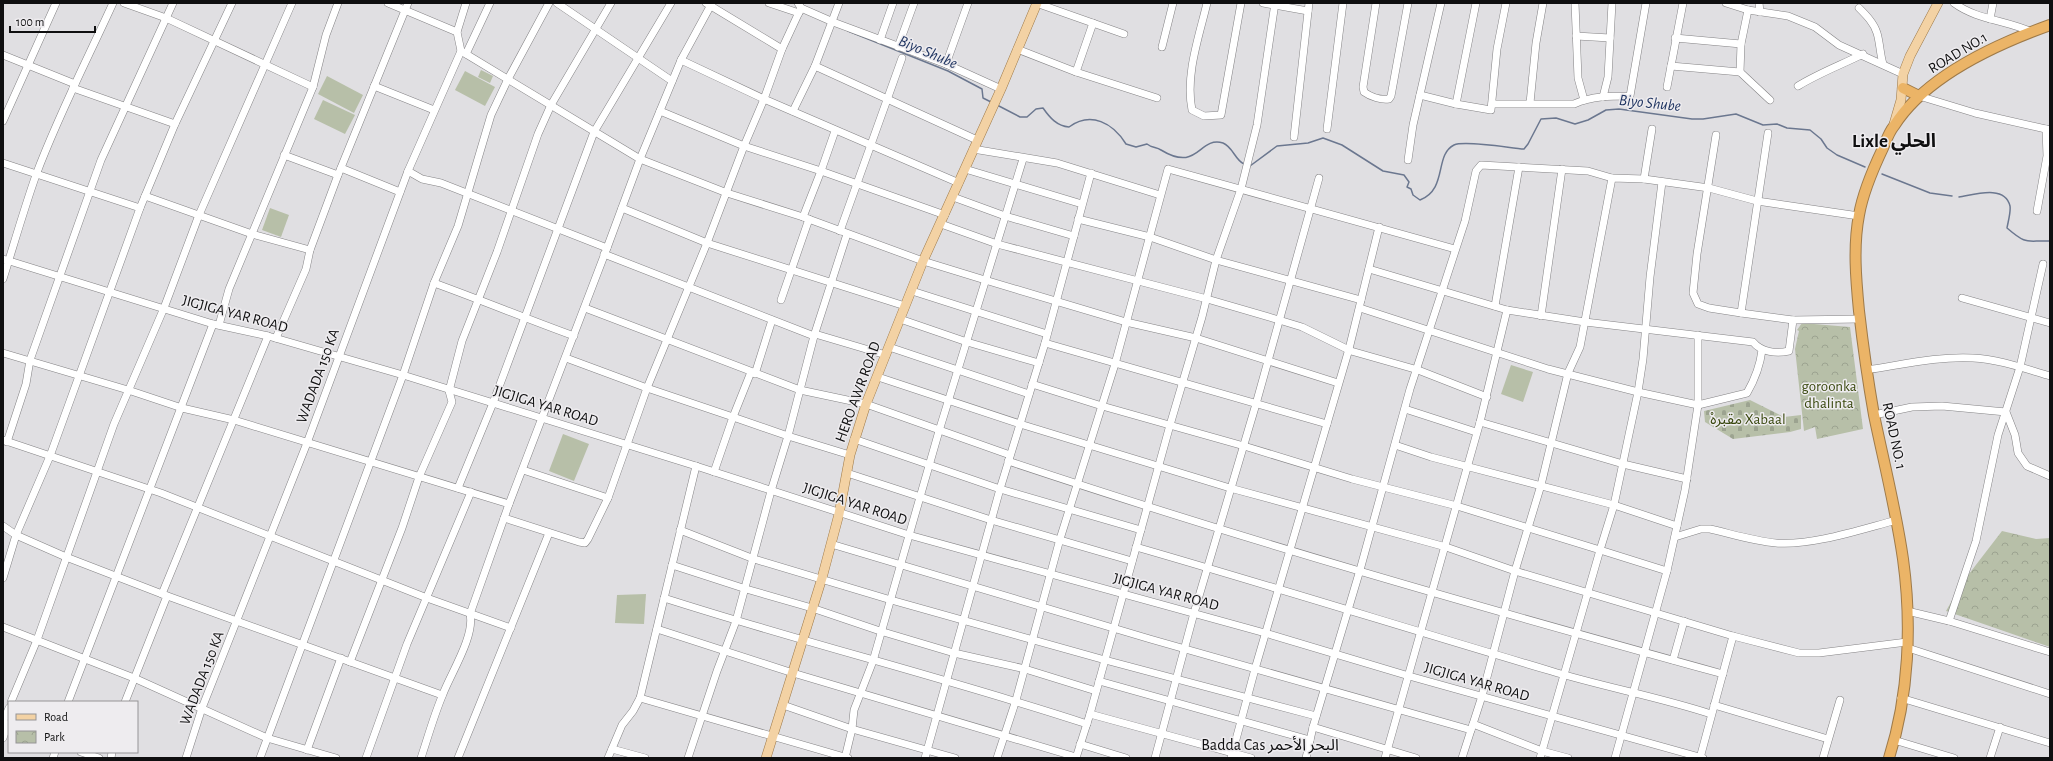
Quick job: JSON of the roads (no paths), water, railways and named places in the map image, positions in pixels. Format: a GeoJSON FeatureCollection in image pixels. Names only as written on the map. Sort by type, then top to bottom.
{"type":"FeatureCollection","features":[{"type":"Feature","properties":{"kind":"highway","name":"ROAD NO.1"},"geometry":{"type":"LineString","coordinates":[[1894,125],[1919,96],[1953,72],[2012,39],[2050,25]]}},
{"type":"Feature","properties":{"kind":"highway"},"geometry":{"type":"LineString","coordinates":[[1902,88],[1919,96]]}},
{"type":"Feature","properties":{"kind":"highway","name":"ROAD NO. 1"},"geometry":{"type":"LineString","coordinates":[[1889,758],[1902,698],[1907,645],[1907,611],[1903,561],[1897,520],[1874,415],[1866,370],[1855,276],[1859,216],[1874,167],[1894,125]]}},
{"type":"Feature","properties":{"kind":"main road","name":"HERO AWR ROAD"},"geometry":{"type":"LineString","coordinates":[[766,758],[822,578],[839,514],[854,439],[866,404],[923,261],[1001,89],[1037,3]]}},
{"type":"Feature","properties":{"kind":"main road"},"geometry":{"type":"LineString","coordinates":[[1894,125],[1902,88],[1903,74],[1925,25],[1938,3]]}},
{"type":"Feature","properties":{"kind":"street"},"geometry":{"type":"LineString","coordinates":[[3,121],[56,3]]}},
{"type":"Feature","properties":{"kind":"street"},"geometry":{"type":"LineString","coordinates":[[3,279],[6,260],[37,174],[74,86],[113,3]]}},
{"type":"Feature","properties":{"kind":"street"},"geometry":{"type":"LineString","coordinates":[[124,3],[166,18],[313,87]]}},
{"type":"Feature","properties":{"kind":"street"},"geometry":{"type":"LineString","coordinates":[[173,3],[101,160],[89,191],[30,360],[26,384],[5,441],[98,471],[198,507],[270,537],[427,598],[511,628]]}},
{"type":"Feature","properties":{"kind":"street"},"geometry":{"type":"LineString","coordinates":[[3,578],[16,535],[50,456],[140,208],[175,124],[232,3]]}},
{"type":"Feature","properties":{"kind":"street"},"geometry":{"type":"LineString","coordinates":[[11,701],[37,640],[128,390],[164,308],[199,215],[292,3]]}},
{"type":"Feature","properties":{"kind":"street"},"geometry":{"type":"LineString","coordinates":[[68,701],[149,489],[229,289],[313,87],[326,35],[338,3]]}},
{"type":"Feature","properties":{"kind":"street"},"geometry":{"type":"LineString","coordinates":[[388,3],[406,6],[457,32]]}},
{"type":"Feature","properties":{"kind":"street"},"geometry":{"type":"LineString","coordinates":[[466,3],[457,32],[463,52],[640,159],[727,193],[806,218],[923,261],[1126,322],[1196,338],[1338,383]]}},
{"type":"Feature","properties":{"kind":"street","name":"WADADA 150 KA"},"geometry":{"type":"LineString","coordinates":[[186,758],[202,708],[238,621],[307,443],[408,171],[434,110],[463,52],[490,3]]}},
{"type":"Feature","properties":{"kind":"street"},"geometry":{"type":"LineString","coordinates":[[260,758],[403,375],[434,283],[448,253],[491,115],[508,79],[549,3]]}},
{"type":"Feature","properties":{"kind":"street"},"geometry":{"type":"LineString","coordinates":[[557,3],[672,81]]}},
{"type":"Feature","properties":{"kind":"street"},"geometry":{"type":"LineString","coordinates":[[350,662],[382,580],[419,477],[452,402],[449,390],[462,341],[512,211],[538,134],[551,105],[611,3]]}},
{"type":"Feature","properties":{"kind":"street"},"geometry":{"type":"LineString","coordinates":[[458,488],[526,318],[594,132],[671,3]]}},
{"type":"Feature","properties":{"kind":"street"},"geometry":{"type":"LineString","coordinates":[[770,3],[799,8],[898,47],[946,64],[1001,89]]}},
{"type":"Feature","properties":{"kind":"street"},"geometry":{"type":"LineString","coordinates":[[793,111],[815,66],[839,3]]}},
{"type":"Feature","properties":{"kind":"street"},"geometry":{"type":"LineString","coordinates":[[880,40],[893,3]]}},
{"type":"Feature","properties":{"kind":"street"},"geometry":{"type":"LineString","coordinates":[[898,47],[914,3]]}},
{"type":"Feature","properties":{"kind":"street"},"geometry":{"type":"LineString","coordinates":[[946,64],[968,3]]}},
{"type":"Feature","properties":{"kind":"street"},"geometry":{"type":"LineString","coordinates":[[1037,3],[1124,34]]}},
{"type":"Feature","properties":{"kind":"street"},"geometry":{"type":"LineString","coordinates":[[1162,47],[1173,3]]}},
{"type":"Feature","properties":{"kind":"street"},"geometry":{"type":"LineString","coordinates":[[1207,3],[1194,58],[1189,94],[1192,110],[1204,116],[1221,115],[1241,3]]}},
{"type":"Feature","properties":{"kind":"street"},"geometry":{"type":"LineString","coordinates":[[1263,3],[1308,11]]}},
{"type":"Feature","properties":{"kind":"street"},"geometry":{"type":"LineString","coordinates":[[1294,137],[1309,3]]}},
{"type":"Feature","properties":{"kind":"street"},"geometry":{"type":"LineString","coordinates":[[1327,129],[1344,3]]}},
{"type":"Feature","properties":{"kind":"street"},"geometry":{"type":"LineString","coordinates":[[1376,3],[1363,88],[1364,92],[1368,96],[1384,100],[1389,99],[1391,96],[1408,3]]}},
{"type":"Feature","properties":{"kind":"street"},"geometry":{"type":"LineString","coordinates":[[1408,160],[1420,95],[1441,3]]}},
{"type":"Feature","properties":{"kind":"street"},"geometry":{"type":"LineString","coordinates":[[1456,104],[1476,3]]}},
{"type":"Feature","properties":{"kind":"street"},"geometry":{"type":"LineString","coordinates":[[1420,95],[1456,104],[1490,110],[1492,104],[1497,48],[1506,3]]}},
{"type":"Feature","properties":{"kind":"street"},"geometry":{"type":"LineString","coordinates":[[1530,103],[1536,43],[1543,3]]}},
{"type":"Feature","properties":{"kind":"street"},"geometry":{"type":"LineString","coordinates":[[1575,3],[1578,78],[1584,100]]}},
{"type":"Feature","properties":{"kind":"street"},"geometry":{"type":"LineString","coordinates":[[1603,96],[1608,78],[1612,3]]}},
{"type":"Feature","properties":{"kind":"street"},"geometry":{"type":"LineString","coordinates":[[1492,104],[1530,103],[1570,105],[1603,96],[1630,96],[1646,3]]}},
{"type":"Feature","properties":{"kind":"street"},"geometry":{"type":"LineString","coordinates":[[1667,86],[1682,3]]}},
{"type":"Feature","properties":{"kind":"street"},"geometry":{"type":"LineString","coordinates":[[1726,3],[1748,10],[1788,16],[1816,27],[1839,45],[1863,54],[1903,74]]}},
{"type":"Feature","properties":{"kind":"street"},"geometry":{"type":"LineString","coordinates":[[1759,3],[1760,12]]}},
{"type":"Feature","properties":{"kind":"street"},"geometry":{"type":"LineString","coordinates":[[1954,3],[1966,12],[2009,23],[2032,32]]}},
{"type":"Feature","properties":{"kind":"street"},"geometry":{"type":"LineString","coordinates":[[1990,19],[1993,3]]}},
{"type":"Feature","properties":{"kind":"street"},"geometry":{"type":"LineString","coordinates":[[421,758],[442,695],[466,642],[471,626],[470,614],[509,504],[585,308],[640,159],[681,60],[709,4],[782,50]]}},
{"type":"Feature","properties":{"kind":"street"},"geometry":{"type":"LineString","coordinates":[[657,629],[724,652],[1076,757],[1090,714],[1113,627],[1207,299],[1216,260],[1241,189],[1254,139],[1275,4]]}},
{"type":"Feature","properties":{"kind":"street"},"geometry":{"type":"LineString","coordinates":[[276,338],[306,268],[310,250],[340,171],[406,6]]}},
{"type":"Feature","properties":{"kind":"street"},"geometry":{"type":"LineString","coordinates":[[504,518],[549,533],[585,542],[588,539],[608,498],[647,388],[727,193],[744,146],[799,8]]}},
{"type":"Feature","properties":{"kind":"street"},"geometry":{"type":"LineString","coordinates":[[1859,8],[1872,22],[1877,34],[1883,64]]}},
{"type":"Feature","properties":{"kind":"street"},"geometry":{"type":"LineString","coordinates":[[1740,72],[1741,44],[1748,10]]}},
{"type":"Feature","properties":{"kind":"street"},"geometry":{"type":"LineString","coordinates":[[1076,72],[1093,23]]}},
{"type":"Feature","properties":{"kind":"street"},"geometry":{"type":"LineString","coordinates":[[1576,36],[1610,38]]}},
{"type":"Feature","properties":{"kind":"street"},"geometry":{"type":"LineString","coordinates":[[1675,38],[1741,44]]}},
{"type":"Feature","properties":{"kind":"street"},"geometry":{"type":"LineString","coordinates":[[1017,49],[1076,72],[1157,98]]}},
{"type":"Feature","properties":{"kind":"street"},"geometry":{"type":"LineString","coordinates":[[1798,86],[1818,74],[1844,64],[1863,54]]}},
{"type":"Feature","properties":{"kind":"street"},"geometry":{"type":"LineString","coordinates":[[3,55],[74,86],[175,124]]}},
{"type":"Feature","properties":{"kind":"street"},"geometry":{"type":"LineString","coordinates":[[688,758],[746,589],[770,491],[788,436],[814,335],[857,184],[902,58]]}},
{"type":"Feature","properties":{"kind":"street"},"geometry":{"type":"LineString","coordinates":[[681,60],[835,131],[959,183]]}},
{"type":"Feature","properties":{"kind":"street"},"geometry":{"type":"LineString","coordinates":[[815,66],[888,99],[975,144],[1023,159],[1057,163],[1160,195]]}},
{"type":"Feature","properties":{"kind":"street"},"geometry":{"type":"LineString","coordinates":[[1671,66],[1740,72],[1770,100]]}},
{"type":"Feature","properties":{"kind":"street"},"geometry":{"type":"LineString","coordinates":[[374,86],[434,110]]}},
{"type":"Feature","properties":{"kind":"street"},"geometry":{"type":"LineString","coordinates":[[1919,96],[1975,113],[2048,129],[2047,156],[2037,210]]}},
{"type":"Feature","properties":{"kind":"street"},"geometry":{"type":"LineString","coordinates":[[660,111],[744,146],[821,171],[945,215]]}},
{"type":"Feature","properties":{"kind":"street"},"geometry":{"type":"LineString","coordinates":[[1644,178],[1652,130]]}},
{"type":"Feature","properties":{"kind":"street"},"geometry":{"type":"LineString","coordinates":[[780,300],[835,131]]}},
{"type":"Feature","properties":{"kind":"street"},"geometry":{"type":"LineString","coordinates":[[1741,313],[1768,133]]}},
{"type":"Feature","properties":{"kind":"street"},"geometry":{"type":"LineString","coordinates":[[1716,135],[1709,188],[1697,254],[1693,293],[1698,304],[1709,308],[1793,320],[1860,319]]}},
{"type":"Feature","properties":{"kind":"street"},"geometry":{"type":"LineString","coordinates":[[284,155],[340,171],[400,192]]}},
{"type":"Feature","properties":{"kind":"street"},"geometry":{"type":"LineString","coordinates":[[640,698],[773,735],[846,758],[854,710],[873,661],[880,631],[939,431],[1023,159]]}},
{"type":"Feature","properties":{"kind":"street"},"geometry":{"type":"LineString","coordinates":[[3,163],[140,208]]}},
{"type":"Feature","properties":{"kind":"street"},"geometry":{"type":"LineString","coordinates":[[1306,758],[1316,716],[1360,570],[1405,409],[1441,292],[1465,222],[1476,171],[1481,165],[1588,171],[1612,178],[1644,178],[1662,182],[1709,188],[1757,201],[1859,216]]}},
{"type":"Feature","properties":{"kind":"street"},"geometry":{"type":"LineString","coordinates":[[1495,306],[1519,167]]}},
{"type":"Feature","properties":{"kind":"street"},"geometry":{"type":"LineString","coordinates":[[998,758],[1025,669],[1060,539],[1115,364],[1167,171],[1170,168],[1309,208],[1379,226],[1455,249]]}},
{"type":"Feature","properties":{"kind":"street"},"geometry":{"type":"LineString","coordinates":[[965,169],[1082,204]]}},
{"type":"Feature","properties":{"kind":"street"},"geometry":{"type":"LineString","coordinates":[[1541,316],[1562,169]]}},
{"type":"Feature","properties":{"kind":"street"},"geometry":{"type":"LineString","coordinates":[[408,171],[422,179],[431,180],[512,211],[688,287],[772,320],[814,335],[888,351],[959,370],[1029,394]]}},
{"type":"Feature","properties":{"kind":"street"},"geometry":{"type":"LineString","coordinates":[[925,758],[954,653],[974,588],[1000,489],[1045,344],[1091,173]]}},
{"type":"Feature","properties":{"kind":"street"},"geometry":{"type":"LineString","coordinates":[[1155,758],[1163,733],[1194,613],[1209,568],[1230,488],[1244,446],[1309,208],[1319,178]]}},
{"type":"Feature","properties":{"kind":"street"},"geometry":{"type":"LineString","coordinates":[[1462,758],[1482,696],[1515,571],[1541,485],[1568,373],[1580,347],[1612,178]]}},
{"type":"Feature","properties":{"kind":"street"},"geometry":{"type":"LineString","coordinates":[[1541,754],[1553,716],[1575,633],[1614,505],[1623,464],[1638,392],[1643,359],[1645,328],[1662,182]]}},
{"type":"Feature","properties":{"kind":"street"},"geometry":{"type":"LineString","coordinates":[[145,196],[252,234],[310,250]]}},
{"type":"Feature","properties":{"kind":"street"},"geometry":{"type":"LineString","coordinates":[[953,197],[1005,216],[1074,236]]}},
{"type":"Feature","properties":{"kind":"street"},"geometry":{"type":"LineString","coordinates":[[622,208],[707,243],[905,306]]}},
{"type":"Feature","properties":{"kind":"street"},"geometry":{"type":"LineString","coordinates":[[1078,219],[1150,237],[1216,260],[1290,281],[1361,304],[1497,353],[1638,392],[1698,405],[1747,393],[1755,379],[1762,350]]}},
{"type":"Feature","properties":{"kind":"street"},"geometry":{"type":"LineString","coordinates":[[941,224],[997,244],[1066,263],[1138,280],[1302,327],[1359,354],[1418,370],[1487,397]]}},
{"type":"Feature","properties":{"kind":"street"},"geometry":{"type":"LineString","coordinates":[[1231,755],[1349,349],[1379,226]]}},
{"type":"Feature","properties":{"kind":"street","name":"JIGJIGA YAR ROAD"},"geometry":{"type":"LineString","coordinates":[[6,260],[216,324],[276,338],[403,375],[627,444],[839,514],[909,535],[1266,633],[1409,676],[1701,758]]}},
{"type":"Feature","properties":{"kind":"street"},"geometry":{"type":"LineString","coordinates":[[1949,621],[1976,541],[1998,435],[2020,367],[2043,264]]}},
{"type":"Feature","properties":{"kind":"street"},"geometry":{"type":"LineString","coordinates":[[1369,269],[1441,292],[1507,310],[1585,322],[1753,342],[1762,350],[1783,352],[1789,351],[1793,320]]}},
{"type":"Feature","properties":{"kind":"street"},"geometry":{"type":"LineString","coordinates":[[434,283],[479,298],[574,336]]}},
{"type":"Feature","properties":{"kind":"street"},"geometry":{"type":"LineString","coordinates":[[912,291],[976,310],[1047,334]]}},
{"type":"Feature","properties":{"kind":"street"},"geometry":{"type":"LineString","coordinates":[[1962,298],[2050,323]]}},
{"type":"Feature","properties":{"kind":"street"},"geometry":{"type":"LineString","coordinates":[[585,308],[800,390],[866,404],[1077,484],[1148,508],[1220,529],[1290,552],[1360,570],[1575,633],[1723,674]]}},
{"type":"Feature","properties":{"kind":"street"},"geometry":{"type":"LineString","coordinates":[[1385,758],[1468,467],[1476,432],[1487,397],[1507,310]]}},
{"type":"Feature","properties":{"kind":"street"},"geometry":{"type":"LineString","coordinates":[[900,319],[967,342],[1039,362]]}},
{"type":"Feature","properties":{"kind":"street"},"geometry":{"type":"LineString","coordinates":[[714,472],[733,417],[753,373],[772,320]]}},
{"type":"Feature","properties":{"kind":"street"},"geometry":{"type":"LineString","coordinates":[[1615,758],[1667,571],[1687,479],[1698,405],[1698,335]]}},
{"type":"Feature","properties":{"kind":"street"},"geometry":{"type":"LineString","coordinates":[[125,701],[198,507],[268,336]]}},
{"type":"Feature","properties":{"kind":"street"},"geometry":{"type":"LineString","coordinates":[[1045,344],[1327,424]]}},
{"type":"Feature","properties":{"kind":"street"},"geometry":{"type":"LineString","coordinates":[[3,353],[128,390],[182,408],[234,420],[370,463],[509,504]]}},
{"type":"Feature","properties":{"kind":"street"},"geometry":{"type":"LineString","coordinates":[[1866,370],[1957,357],[1975,358],[2020,367],[2050,376]]}},
{"type":"Feature","properties":{"kind":"street"},"geometry":{"type":"LineString","coordinates":[[566,358],[647,388],[788,436],[850,455]]}},
{"type":"Feature","properties":{"kind":"street"},"geometry":{"type":"LineString","coordinates":[[878,377],[1020,424],[1159,465],[1230,488],[1303,510],[1446,547],[1515,571],[1733,636],[1798,653],[1819,653],[1907,645],[2050,694]]}},
{"type":"Feature","properties":{"kind":"street"},"geometry":{"type":"LineString","coordinates":[[1032,384],[1315,468],[1457,506],[1667,571]]}},
{"type":"Feature","properties":{"kind":"street"},"geometry":{"type":"LineString","coordinates":[[1874,415],[1919,406],[1942,406],[2006,412]]}},
{"type":"Feature","properties":{"kind":"street"},"geometry":{"type":"LineString","coordinates":[[1405,409],[1476,432]]}},
{"type":"Feature","properties":{"kind":"street"},"geometry":{"type":"LineString","coordinates":[[2006,412],[2015,435],[2018,453],[2027,466],[2050,476]]}},
{"type":"Feature","properties":{"kind":"street"},"geometry":{"type":"LineString","coordinates":[[1480,422],[1623,464],[1687,479]]}},
{"type":"Feature","properties":{"kind":"street"},"geometry":{"type":"LineString","coordinates":[[854,439],[929,466],[1000,489],[1141,530]]}},
{"type":"Feature","properties":{"kind":"street"},"geometry":{"type":"LineString","coordinates":[[1395,445],[1468,467],[1614,505],[1677,526]]}},
{"type":"Feature","properties":{"kind":"street"},"geometry":{"type":"LineString","coordinates":[[608,758],[622,726],[633,712],[640,698],[696,466]]}},
{"type":"Feature","properties":{"kind":"street"},"geometry":{"type":"LineString","coordinates":[[523,470],[608,498]]}},
{"type":"Feature","properties":{"kind":"street"},"geometry":{"type":"LineString","coordinates":[[847,473],[992,520],[1132,561]]}},
{"type":"Feature","properties":{"kind":"street"},"geometry":{"type":"LineString","coordinates":[[366,758],[407,644],[471,492]]}},
{"type":"Feature","properties":{"kind":"street"},"geometry":{"type":"LineString","coordinates":[[1675,537],[1680,537],[1701,529],[1710,529],[1776,543],[1793,542],[1823,538],[1897,520]]}},
{"type":"Feature","properties":{"kind":"street"},"geometry":{"type":"LineString","coordinates":[[3,526],[16,535],[115,576],[442,695]]}},
{"type":"Feature","properties":{"kind":"street"},"geometry":{"type":"LineString","coordinates":[[680,530],[754,559],[822,578],[890,600],[1177,680],[1316,716]]}},
{"type":"Feature","properties":{"kind":"street"},"geometry":{"type":"LineString","coordinates":[[458,758],[549,533]]}},
{"type":"Feature","properties":{"kind":"street"},"geometry":{"type":"LineString","coordinates":[[831,544],[974,588],[1041,606],[1255,669],[1399,709],[1472,727],[1541,754],[1568,758]]}},
{"type":"Feature","properties":{"kind":"street"},"geometry":{"type":"LineString","coordinates":[[1136,547],[1279,588],[1420,633],[1564,675],[1711,714]]}},
{"type":"Feature","properties":{"kind":"street"},"geometry":{"type":"LineString","coordinates":[[672,565],[954,653],[1025,669],[1096,691]]}},
{"type":"Feature","properties":{"kind":"street"},"geometry":{"type":"LineString","coordinates":[[664,598],[802,641],[1016,700],[1087,724]]}},
{"type":"Feature","properties":{"kind":"street"},"geometry":{"type":"LineString","coordinates":[[1907,611],[1949,621],[2050,652]]}},
{"type":"Feature","properties":{"kind":"street"},"geometry":{"type":"LineString","coordinates":[[1673,660],[1684,621]]}},
{"type":"Feature","properties":{"kind":"street"},"geometry":{"type":"LineString","coordinates":[[3,627],[134,678],[267,738],[309,753],[336,758]]}},
{"type":"Feature","properties":{"kind":"street"},"geometry":{"type":"LineString","coordinates":[[1701,758],[1711,714],[1733,636]]}},
{"type":"Feature","properties":{"kind":"street"},"geometry":{"type":"LineString","coordinates":[[309,753],[341,658]]}},
{"type":"Feature","properties":{"kind":"street"},"geometry":{"type":"LineString","coordinates":[[1099,681],[1310,740]]}},
{"type":"Feature","properties":{"kind":"street"},"geometry":{"type":"LineString","coordinates":[[1902,698],[2050,742]]}},
{"type":"Feature","properties":{"kind":"street"},"geometry":{"type":"LineString","coordinates":[[1823,758],[1840,700]]}},
{"type":"Feature","properties":{"kind":"street"},"geometry":{"type":"LineString","coordinates":[[783,705],[852,729],[955,758]]}},
{"type":"Feature","properties":{"kind":"street"},"geometry":{"type":"LineString","coordinates":[[1714,705],[1828,739]]}},
{"type":"Feature","properties":{"kind":"street"},"geometry":{"type":"LineString","coordinates":[[8,710],[3,722],[8,724]]}},
{"type":"Feature","properties":{"kind":"street"},"geometry":{"type":"LineString","coordinates":[[1090,714],[1163,733],[1231,755],[1251,758]]}},
{"type":"Feature","properties":{"kind":"street"},"geometry":{"type":"LineString","coordinates":[[3,738],[8,727]]}},
{"type":"Feature","properties":{"kind":"street"},"geometry":{"type":"LineString","coordinates":[[1313,727],[1388,748],[1416,758]]}},
{"type":"Feature","properties":{"kind":"street"},"geometry":{"type":"LineString","coordinates":[[1990,758],[2000,727]]}},
{"type":"Feature","properties":{"kind":"street"},"geometry":{"type":"LineString","coordinates":[[1894,740],[1954,758]]}},
{"type":"Feature","properties":{"kind":"street"},"geometry":{"type":"LineString","coordinates":[[1080,744],[1126,758]]}},
{"type":"Feature","properties":{"kind":"street"},"geometry":{"type":"LineString","coordinates":[[612,749],[645,758]]}},
{"type":"Feature","properties":{"kind":"street"},"geometry":{"type":"LineString","coordinates":[[84,753],[99,758]]}},
{"type":"Feature","properties":{"kind":"waterway","name":"Biyo Shube"},"geometry":{"type":"LineString","coordinates":[[848,31],[948,71],[982,89],[983,98],[991,102]]}},
{"type":"Feature","properties":{"kind":"waterway","name":"Biyo Shube"},"geometry":{"type":"LineString","coordinates":[[997,105],[1020,117],[1027,117],[1036,109],[1043,108],[1054,121],[1069,127],[1077,122],[1085,120],[1101,122],[1115,130],[1126,144],[1136,147],[1147,144],[1174,156],[1183,158],[1191,156],[1208,144],[1215,142],[1223,143],[1229,147],[1238,160],[1244,164]]}},
{"type":"Feature","properties":{"kind":"waterway","name":"Biyo Shube"},"geometry":{"type":"LineString","coordinates":[[1250,166],[1277,146],[1308,143],[1323,138],[1342,145],[1383,171],[1404,175],[1409,182],[1407,187],[1411,189],[1413,195],[1420,200],[1429,195],[1434,188],[1438,180],[1444,156],[1454,145],[1468,143],[1524,149],[1541,119],[1556,118],[1575,124],[1588,120],[1606,110],[1619,109],[1692,119],[1703,119],[1736,114],[1763,125],[1777,124],[1787,128],[1810,130],[1821,139],[1827,148],[1837,155],[1865,167]]}},
{"type":"Feature","properties":{"kind":"waterway"},"geometry":{"type":"LineString","coordinates":[[1882,174],[1930,193],[1952,196]]}},
{"type":"Feature","properties":{"kind":"waterway","name":"Biyo Shube"},"geometry":{"type":"LineString","coordinates":[[1959,197],[1988,192],[2002,195],[2007,199],[2010,206],[2007,228],[2027,241],[2050,241]]}},
{"type":"Feature","properties":{"kind":"district","name":"Lixle الحلي"},"geometry":{"type":"Point","coordinates":[1894,141]}},
{"type":"Feature","properties":{"kind":"district","name":"Badda Cas البحر الأحمر"},"geometry":{"type":"Point","coordinates":[1270,745]}},
{"type":"Feature","properties":{"kind":"park label","name":"goroonka dhalinta"},"geometry":{"type":"Point","coordinates":[1829,394]}},
{"type":"Feature","properties":{"kind":"park label","name":"ْمقبره Xabaal"},"geometry":{"type":"Point","coordinates":[1748,419]}}]}
